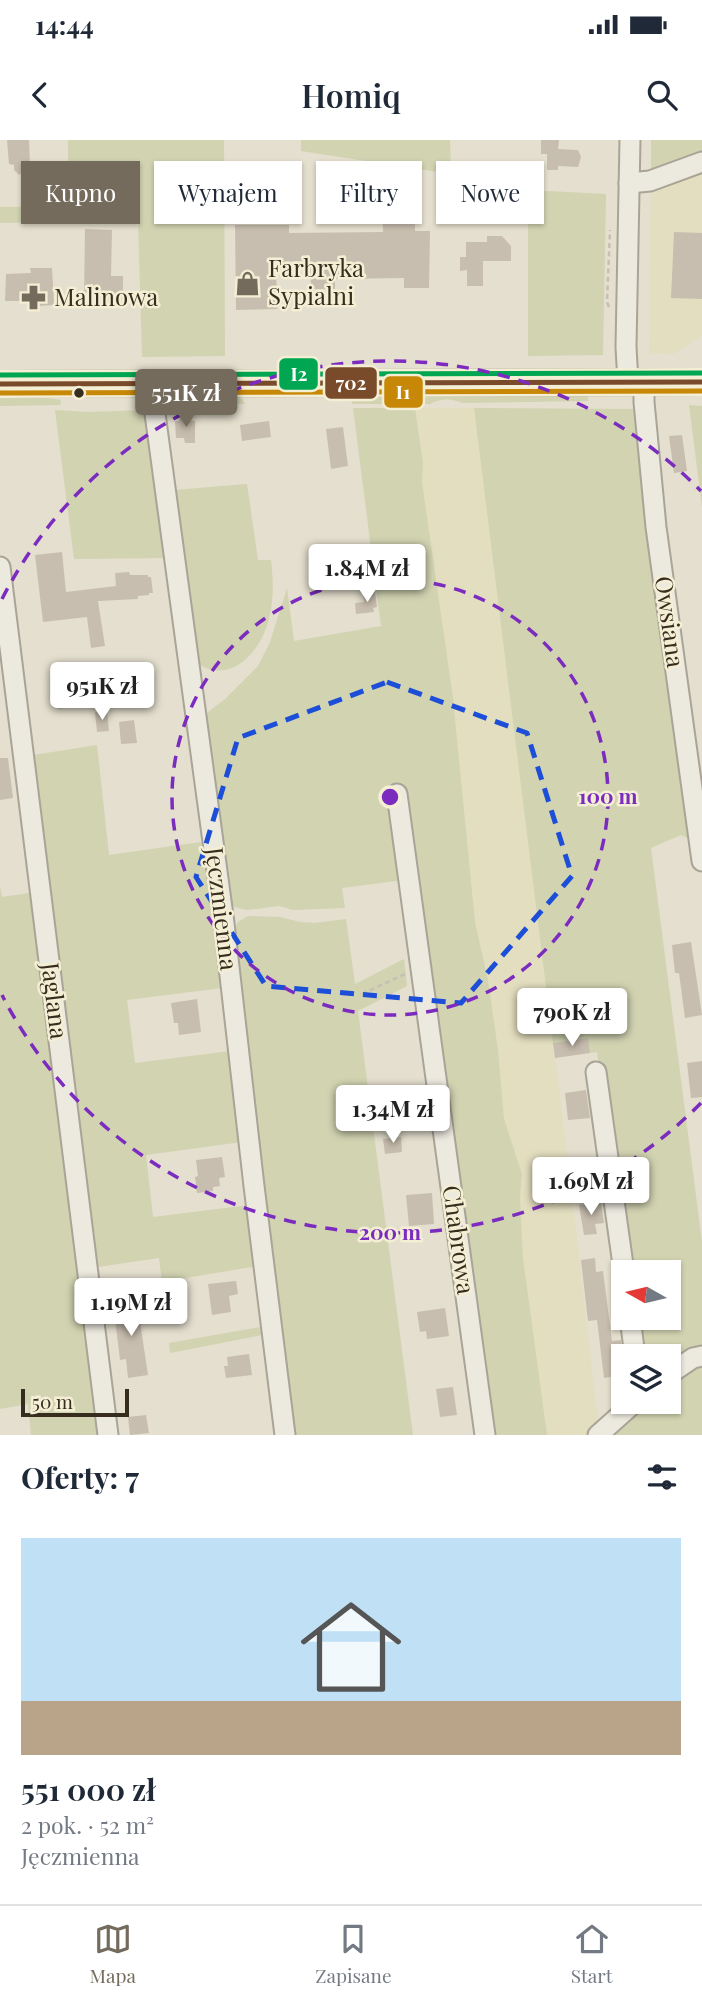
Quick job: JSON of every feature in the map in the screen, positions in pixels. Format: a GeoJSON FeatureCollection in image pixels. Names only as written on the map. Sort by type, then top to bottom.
{"type":"FeatureCollection","features":[{"type":"Feature","properties":{"kind":"main road"},"geometry":{"type":"LineString","coordinates":[[0,384],[702,382]]}},
{"type":"Feature","properties":{"kind":"street","name":"Owsiana"},"geometry":{"type":"LineString","coordinates":[[630,140],[626,347],[636,382],[702,860]]}},
{"type":"Feature","properties":{"kind":"street"},"geometry":{"type":"LineString","coordinates":[[629,183],[650,181],[702,162]]}},
{"type":"Feature","properties":{"kind":"street","name":"Jęczmienna"},"geometry":{"type":"LineString","coordinates":[[151,384],[224,923],[285,1435]]}},
{"type":"Feature","properties":{"kind":"street","name":"Jaglana"},"geometry":{"type":"LineString","coordinates":[[0,567],[108,1435]]}},
{"type":"Feature","properties":{"kind":"street","name":"Chabrowa"},"geometry":{"type":"LineString","coordinates":[[397,794],[485,1435]]}},
{"type":"Feature","properties":{"kind":"street"},"geometry":{"type":"LineString","coordinates":[[596,1072],[622,1260]]}},
{"type":"Feature","properties":{"kind":"street"},"geometry":{"type":"LineString","coordinates":[[681,1367],[702,1356]]}},
{"type":"Feature","properties":{"kind":"street"},"geometry":{"type":"LineString","coordinates":[[598,1435],[622,1414]]}},
{"type":"Feature","properties":{"kind":"path"},"geometry":{"type":"LineString","coordinates":[[362,994],[421,967]]}},
{"type":"Feature","properties":{"kind":"highlighted area"},"geometry":{"type":"Polygon","coordinates":[[[387,682],[527,733],[572,876],[461,1003],[266,986],[196,877],[238,738],[387,682]]]}},
{"type":"Feature","properties":{"kind":"shaded area"},"geometry":{"type":"Polygon","coordinates":[[[702,168],[702,335],[673,354],[649,353],[651,186],[702,168]]]}},
{"type":"Feature","properties":{"kind":"shaded area"},"geometry":{"type":"Polygon","coordinates":[[[415,408],[474,408],[567,1153],[599,1430],[595,1435],[547,1435],[523,1258],[520,1197],[522,1174],[504,1119],[488,980],[475,922],[453,698],[422,482],[423,464],[415,408]]]}},
{"type":"Feature","properties":{"kind":"green space"},"geometry":{"type":"Polygon","coordinates":[[[68,140],[224,140],[224,161],[154,161],[154,224],[224,224],[225,356],[142,357],[138,224],[140,161],[68,161],[68,140]]]}},
{"type":"Feature","properties":{"kind":"green space"},"geometry":{"type":"Polygon","coordinates":[[[301,140],[450,140],[451,161],[436,161],[436,172],[422,170],[422,161],[366,161],[301,151],[301,140]]]}},
{"type":"Feature","properties":{"kind":"green space"},"geometry":{"type":"Polygon","coordinates":[[[651,140],[702,140],[702,158],[651,177],[651,140]]]}},
{"type":"Feature","properties":{"kind":"green space"},"geometry":{"type":"Polygon","coordinates":[[[544,191],[606,194],[603,355],[528,356],[528,224],[544,224],[544,191]]]}},
{"type":"Feature","properties":{"kind":"green space"},"geometry":{"type":"Polygon","coordinates":[[[0,207],[21,207],[21,223],[0,223],[0,207]]]}},
{"type":"Feature","properties":{"kind":"green space"},"geometry":{"type":"Polygon","coordinates":[[[351,393],[588,393],[588,401],[462,403],[446,399],[430,404],[352,404],[351,393]]]}},
{"type":"Feature","properties":{"kind":"green space"},"geometry":{"type":"Polygon","coordinates":[[[0,394],[61,400],[60,405],[0,406],[0,394]]]}},
{"type":"Feature","properties":{"kind":"green space"},"geometry":{"type":"Polygon","coordinates":[[[231,394],[242,399],[245,404],[161,405],[165,396],[231,394]]]}},
{"type":"Feature","properties":{"kind":"green space"},"geometry":{"type":"Polygon","coordinates":[[[689,405],[702,406],[702,507],[701,499],[689,405]]]}},
{"type":"Feature","properties":{"kind":"green space"},"geometry":{"type":"Polygon","coordinates":[[[353,408],[415,408],[423,464],[422,482],[453,698],[475,922],[488,980],[504,1119],[522,1174],[520,1197],[523,1258],[547,1435],[489,1435],[401,787],[382,796],[394,802],[404,880],[342,888],[345,908],[293,910],[279,906],[247,910],[234,907],[228,900],[204,724],[208,712],[258,666],[270,642],[287,588],[294,641],[381,626],[353,408]]]}},
{"type":"Feature","properties":{"kind":"green space"},"geometry":{"type":"Polygon","coordinates":[[[474,408],[636,409],[695,842],[681,835],[651,848],[702,1242],[702,1348],[681,1354],[681,1344],[637,1344],[635,1330],[681,1330],[681,1260],[625,1260],[597,1052],[590,1053],[587,1038],[553,1043],[474,408]]]}},
{"type":"Feature","properties":{"kind":"green space"},"geometry":{"type":"Polygon","coordinates":[[[55,410],[145,410],[165,558],[74,559],[55,410]]]}},
{"type":"Feature","properties":{"kind":"green space"},"geometry":{"type":"Polygon","coordinates":[[[247,484],[258,560],[271,560],[273,587],[270,614],[261,639],[245,660],[235,667],[211,670],[198,664],[174,490],[247,484]]]}},
{"type":"Feature","properties":{"kind":"green space"},"geometry":{"type":"Polygon","coordinates":[[[97,745],[109,855],[201,842],[222,988],[127,1000],[135,1063],[230,1051],[242,1142],[146,1155],[153,1217],[249,1205],[258,1266],[162,1282],[159,1258],[91,1268],[27,756],[97,745]]]}},
{"type":"Feature","properties":{"kind":"green space"},"geometry":{"type":"Polygon","coordinates":[[[0,887],[2,897],[37,892],[105,1435],[31,1435],[28,1404],[0,1409],[0,887]]]}},
{"type":"Feature","properties":{"kind":"green space"},"geometry":{"type":"Polygon","coordinates":[[[248,916],[280,917],[315,923],[346,919],[355,984],[404,959],[407,986],[358,1011],[413,1435],[291,1435],[234,930],[238,922],[248,916]]]}},
{"type":"Feature","properties":{"kind":"green space"},"geometry":{"type":"Polygon","coordinates":[[[266,1326],[267,1334],[170,1353],[169,1343],[266,1326]]]}},
{"type":"Feature","properties":{"kind":"green space"},"geometry":{"type":"Polygon","coordinates":[[[702,1366],[702,1435],[615,1435],[633,1414],[681,1414],[681,1374],[702,1366]]]}},
{"type":"Feature","properties":{"kind":"building"},"geometry":{"type":"Polygon","coordinates":[[[7,140],[29,140],[30,161],[21,161],[21,173],[19,175],[14,170],[14,165],[9,164],[7,140]]]}},
{"type":"Feature","properties":{"kind":"building"},"geometry":{"type":"Polygon","coordinates":[[[541,140],[559,140],[558,149],[578,150],[581,157],[578,167],[558,166],[558,170],[547,170],[547,154],[541,154],[541,140]]]}},
{"type":"Feature","properties":{"kind":"building"},"geometry":{"type":"Polygon","coordinates":[[[383,224],[415,224],[415,231],[430,231],[429,288],[404,288],[404,278],[335,279],[335,289],[311,289],[310,261],[276,262],[277,309],[236,310],[235,225],[289,225],[289,233],[383,232],[383,224]]]}},
{"type":"Feature","properties":{"kind":"building"},"geometry":{"type":"Polygon","coordinates":[[[85,229],[112,230],[111,276],[123,276],[123,294],[114,303],[84,302],[85,229]]]}},
{"type":"Feature","properties":{"kind":"building"},"geometry":{"type":"Polygon","coordinates":[[[674,232],[702,233],[702,299],[671,298],[674,232]]]}},
{"type":"Feature","properties":{"kind":"building"},"geometry":{"type":"Polygon","coordinates":[[[487,236],[502,236],[511,246],[511,261],[483,261],[483,286],[467,286],[467,270],[460,271],[460,257],[466,257],[466,242],[487,242],[487,236]]]}},
{"type":"Feature","properties":{"kind":"building"},"geometry":{"type":"Polygon","coordinates":[[[30,268],[52,268],[54,305],[38,306],[31,304],[31,301],[5,301],[6,274],[31,273],[30,268]]]}},
{"type":"Feature","properties":{"kind":"building"},"geometry":{"type":"Polygon","coordinates":[[[183,410],[188,420],[195,421],[195,443],[185,443],[184,438],[176,438],[175,421],[179,421],[183,410]]]}},
{"type":"Feature","properties":{"kind":"building"},"geometry":{"type":"Polygon","coordinates":[[[269,421],[271,437],[242,441],[240,425],[269,421]]]}},
{"type":"Feature","properties":{"kind":"building"},"geometry":{"type":"Polygon","coordinates":[[[343,427],[348,466],[331,469],[326,429],[343,427]]]}},
{"type":"Feature","properties":{"kind":"building"},"geometry":{"type":"Polygon","coordinates":[[[682,435],[687,471],[674,473],[669,436],[682,435]]]}},
{"type":"Feature","properties":{"kind":"building"},"geometry":{"type":"Polygon","coordinates":[[[62,552],[66,592],[116,586],[115,573],[129,572],[130,575],[151,577],[153,593],[149,595],[138,596],[138,599],[98,601],[105,646],[91,648],[87,617],[43,622],[35,555],[62,552]]]}},
{"type":"Feature","properties":{"kind":"building"},"geometry":{"type":"Polygon","coordinates":[[[375,592],[377,607],[373,608],[374,612],[356,614],[355,603],[364,602],[363,594],[375,592]]]}},
{"type":"Feature","properties":{"kind":"building"},"geometry":{"type":"Polygon","coordinates":[[[76,664],[79,703],[58,709],[54,679],[61,678],[59,666],[76,664]]]}},
{"type":"Feature","properties":{"kind":"building"},"geometry":{"type":"Polygon","coordinates":[[[107,711],[109,731],[97,732],[95,712],[107,711]]]}},
{"type":"Feature","properties":{"kind":"building"},"geometry":{"type":"Polygon","coordinates":[[[134,720],[137,743],[121,744],[119,722],[134,720]]]}},
{"type":"Feature","properties":{"kind":"building"},"geometry":{"type":"Polygon","coordinates":[[[0,758],[8,758],[13,798],[0,800],[0,758]]]}},
{"type":"Feature","properties":{"kind":"building"},"geometry":{"type":"Polygon","coordinates":[[[691,942],[702,1015],[685,1018],[672,945],[691,942]]]}},
{"type":"Feature","properties":{"kind":"building"},"geometry":{"type":"Polygon","coordinates":[[[197,999],[201,1032],[179,1035],[171,1003],[197,999]]]}},
{"type":"Feature","properties":{"kind":"building"},"geometry":{"type":"Polygon","coordinates":[[[588,1038],[590,1053],[555,1058],[553,1043],[588,1038]]]}},
{"type":"Feature","properties":{"kind":"building"},"geometry":{"type":"Polygon","coordinates":[[[702,1061],[702,1097],[691,1098],[687,1063],[702,1061]]]}},
{"type":"Feature","properties":{"kind":"building"},"geometry":{"type":"Polygon","coordinates":[[[586,1090],[590,1118],[568,1120],[565,1093],[586,1090]]]}},
{"type":"Feature","properties":{"kind":"building"},"geometry":{"type":"Polygon","coordinates":[[[396,1095],[398,1109],[379,1111],[377,1097],[396,1095]]]}},
{"type":"Feature","properties":{"kind":"building"},"geometry":{"type":"Polygon","coordinates":[[[401,1137],[402,1152],[385,1154],[383,1139],[401,1137]]]}},
{"type":"Feature","properties":{"kind":"building"},"geometry":{"type":"Polygon","coordinates":[[[222,1157],[225,1177],[219,1178],[220,1186],[213,1187],[213,1191],[197,1193],[196,1160],[222,1157]]]}},
{"type":"Feature","properties":{"kind":"building"},"geometry":{"type":"Polygon","coordinates":[[[432,1193],[434,1224],[409,1226],[406,1195],[432,1193]]]}},
{"type":"Feature","properties":{"kind":"building"},"geometry":{"type":"Polygon","coordinates":[[[601,1202],[604,1223],[595,1224],[597,1234],[584,1235],[579,1205],[601,1202]]]}},
{"type":"Feature","properties":{"kind":"building"},"geometry":{"type":"Polygon","coordinates":[[[595,1258],[596,1272],[603,1271],[612,1341],[621,1340],[621,1344],[611,1344],[611,1377],[604,1378],[597,1320],[588,1321],[581,1260],[595,1258]]]}},
{"type":"Feature","properties":{"kind":"building"},"geometry":{"type":"Polygon","coordinates":[[[236,1281],[238,1294],[229,1296],[231,1312],[212,1315],[208,1284],[236,1281]]]}},
{"type":"Feature","properties":{"kind":"building"},"geometry":{"type":"Polygon","coordinates":[[[133,1298],[134,1309],[138,1308],[148,1375],[128,1378],[126,1359],[120,1360],[114,1311],[118,1311],[117,1300],[133,1298]]]}},
{"type":"Feature","properties":{"kind":"building"},"geometry":{"type":"Polygon","coordinates":[[[445,1308],[449,1336],[427,1339],[426,1331],[420,1332],[417,1312],[445,1308]]]}},
{"type":"Feature","properties":{"kind":"building"},"geometry":{"type":"Polygon","coordinates":[[[249,1354],[252,1375],[226,1378],[224,1366],[228,1366],[227,1357],[249,1354]]]}},
{"type":"Feature","properties":{"kind":"building"},"geometry":{"type":"Polygon","coordinates":[[[453,1387],[457,1415],[440,1417],[436,1389],[453,1387]]]}},
{"type":"Feature","properties":{"kind":"building"},"geometry":{"type":"Polygon","coordinates":[[[146,1415],[149,1433],[130,1435],[128,1417],[146,1415]]]}},
{"type":"Feature","properties":{"kind":"transit line","name":"I2"},"geometry":{"type":"LineString","coordinates":[[0,375],[702,373]]}},
{"type":"Feature","properties":{"kind":"transit line","name":"702"},"geometry":{"type":"LineString","coordinates":[[0,384],[702,382]]}},
{"type":"Feature","properties":{"kind":"transit line","name":"I1"},"geometry":{"type":"LineString","coordinates":[[0,393],[702,391]]}},
{"type":"Feature","properties":{"kind":"place","name":"Farbryka Sypialni"},"geometry":{"type":"Point","coordinates":[248,283]}},
{"type":"Feature","properties":{"kind":"place","name":"Malinowa"},"geometry":{"type":"Point","coordinates":[34,298]}}]}
